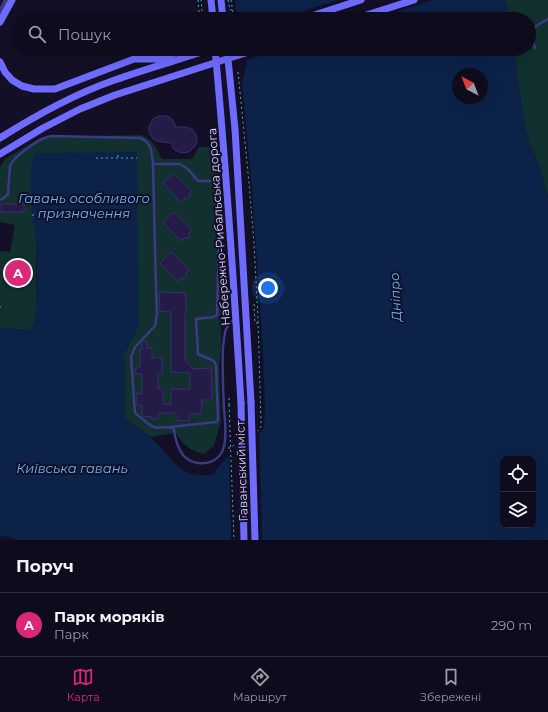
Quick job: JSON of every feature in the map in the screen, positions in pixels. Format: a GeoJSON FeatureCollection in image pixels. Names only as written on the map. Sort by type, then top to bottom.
{"type":"FeatureCollection","features":[{"type":"Feature","properties":{"kind":"main road"},"geometry":{"type":"LineString","coordinates":[[0,22],[12,0]]}},
{"type":"Feature","properties":{"kind":"main road"},"geometry":{"type":"LineString","coordinates":[[211,0],[212,12]]}},
{"type":"Feature","properties":{"kind":"main road"},"geometry":{"type":"LineString","coordinates":[[221,0],[222,12]]}},
{"type":"Feature","properties":{"kind":"main road"},"geometry":{"type":"LineString","coordinates":[[324,12],[361,0]]}},
{"type":"Feature","properties":{"kind":"main road"},"geometry":{"type":"LineString","coordinates":[[376,12],[414,0]]}},
{"type":"Feature","properties":{"kind":"main road"},"geometry":{"type":"LineString","coordinates":[[0,138],[56,105],[83,92],[111,81],[188,56]]}},
{"type":"Feature","properties":{"kind":"main road","name":"Набережно-Рибальська дорога"},"geometry":{"type":"LineString","coordinates":[[216,56],[223,129],[241,404]]}},
{"type":"Feature","properties":{"kind":"main road","name":"Набережно-Рибальська дорога"},"geometry":{"type":"LineString","coordinates":[[228,56],[235,129],[251,402]]}},
{"type":"Feature","properties":{"kind":"main road"},"geometry":{"type":"LineString","coordinates":[[0,154],[80,108],[115,95],[237,56]]}},
{"type":"Feature","properties":{"kind":"main road"},"geometry":{"type":"LineString","coordinates":[[0,62],[5,72],[12,80],[22,86],[34,89],[55,89],[134,59],[181,58]]}},
{"type":"Feature","properties":{"kind":"main road","name":"Гаванський міст"},"geometry":{"type":"LineString","coordinates":[[251,402],[255,540]]}},
{"type":"Feature","properties":{"kind":"main road","name":"Гаванський міст"},"geometry":{"type":"LineString","coordinates":[[241,404],[244,540]]}},
{"type":"Feature","properties":{"kind":"street"},"geometry":{"type":"LineString","coordinates":[[0,12],[6,0]]}},
{"type":"Feature","properties":{"kind":"lane"},"geometry":{"type":"LineString","coordinates":[[536,26],[548,19]]}},
{"type":"Feature","properties":{"kind":"lane"},"geometry":{"type":"LineString","coordinates":[[0,200],[8,194],[10,166],[12,162],[22,152],[48,136],[140,138],[147,142],[151,147],[154,164],[157,314],[155,326],[135,347],[131,357],[135,413],[152,426],[159,428],[216,422],[218,420],[216,366],[214,361],[198,354],[196,319],[214,317],[217,315],[219,241],[216,181],[198,181],[188,169],[180,164],[154,164]]}},
{"type":"Feature","properties":{"kind":"lane"},"geometry":{"type":"LineString","coordinates":[[170,427],[174,430],[175,438],[180,450],[186,458],[192,462],[204,464],[217,459],[223,450],[225,442],[223,370],[224,334],[229,324],[236,319]]}},
{"type":"Feature","properties":{"kind":"path"},"geometry":{"type":"LineString","coordinates":[[199,12],[200,0]]}},
{"type":"Feature","properties":{"kind":"path"},"geometry":{"type":"LineString","coordinates":[[228,0],[230,10],[232,10]]}},
{"type":"Feature","properties":{"kind":"path"},"geometry":{"type":"LineString","coordinates":[[231,0],[232,10]]}},
{"type":"Feature","properties":{"kind":"path"},"geometry":{"type":"LineString","coordinates":[[238,72],[249,183],[258,323],[260,430]]}},
{"type":"Feature","properties":{"kind":"path"},"geometry":{"type":"LineString","coordinates":[[118,152],[118,158]]}},
{"type":"Feature","properties":{"kind":"path"},"geometry":{"type":"LineString","coordinates":[[96,158],[137,158]]}},
{"type":"Feature","properties":{"kind":"path"},"geometry":{"type":"LineString","coordinates":[[32,216],[82,217]]}},
{"type":"Feature","properties":{"kind":"path"},"geometry":{"type":"LineString","coordinates":[[254,304],[255,323],[258,323]]}},
{"type":"Feature","properties":{"kind":"path"},"geometry":{"type":"LineString","coordinates":[[229,397],[234,540]]}},
{"type":"Feature","properties":{"kind":"green space"},"geometry":{"type":"Polygon","coordinates":[[[505,0],[548,0],[548,197],[539,165],[530,145],[524,123],[515,56],[536,56],[536,12],[508,12],[505,0]]]}},
{"type":"Feature","properties":{"kind":"green space"},"geometry":{"type":"Polygon","coordinates":[[[141,135],[152,142],[162,159],[192,159],[199,147],[217,147],[222,223],[221,351],[219,365],[221,421],[214,446],[204,454],[188,447],[176,433],[151,437],[125,419],[125,367],[123,356],[128,346],[34,223],[36,246],[36,300],[33,326],[29,330],[0,328],[0,251],[10,252],[15,225],[0,222],[0,167],[5,159],[42,137],[141,135]]]}},
{"type":"Feature","properties":{"kind":"water"},"geometry":{"type":"Polygon","coordinates":[[[235,0],[505,0],[508,12],[236,12],[235,0]]]}},
{"type":"Feature","properties":{"kind":"water"},"geometry":{"type":"Polygon","coordinates":[[[245,56],[515,56],[524,123],[530,145],[539,165],[548,197],[548,540],[16,540],[11,537],[0,536],[0,328],[29,330],[34,324],[36,307],[37,250],[32,215],[30,175],[34,153],[137,152],[139,326],[123,356],[125,367],[125,419],[147,434],[177,465],[191,474],[213,474],[223,461],[264,428],[265,408],[263,352],[252,188],[242,85],[247,63],[245,56]]]}},
{"type":"Feature","properties":{"kind":"pier"},"geometry":{"type":"Polygon","coordinates":[[[338,0],[433,0],[396,12],[300,12],[338,0]]]}},
{"type":"Feature","properties":{"kind":"pier"},"geometry":{"type":"Polygon","coordinates":[[[243,56],[259,56],[244,61],[243,56]]]}},
{"type":"Feature","properties":{"kind":"pier"},"geometry":{"type":"Polygon","coordinates":[[[259,431],[262,540],[231,540],[229,454],[259,431]]]}},
{"type":"Feature","properties":{"kind":"building"},"geometry":{"type":"Polygon","coordinates":[[[159,116],[167,116],[171,118],[176,127],[187,127],[193,130],[197,137],[197,141],[195,146],[189,152],[181,153],[173,148],[171,143],[156,141],[153,139],[149,132],[149,127],[153,119],[159,116]]]}},
{"type":"Feature","properties":{"kind":"building"},"geometry":{"type":"Polygon","coordinates":[[[173,173],[192,191],[189,194],[190,196],[181,202],[163,183],[173,173]]]}},
{"type":"Feature","properties":{"kind":"building"},"geometry":{"type":"Polygon","coordinates":[[[0,204],[24,204],[24,212],[0,212],[0,204]]]}},
{"type":"Feature","properties":{"kind":"building"},"geometry":{"type":"Polygon","coordinates":[[[173,212],[192,230],[188,234],[190,236],[187,239],[185,237],[181,241],[163,223],[173,212]]]}},
{"type":"Feature","properties":{"kind":"building"},"geometry":{"type":"Polygon","coordinates":[[[171,252],[189,270],[183,279],[181,278],[178,281],[160,263],[171,252]]]}},
{"type":"Feature","properties":{"kind":"building"},"geometry":{"type":"Polygon","coordinates":[[[159,292],[185,293],[185,360],[193,369],[211,368],[212,400],[202,400],[201,414],[189,414],[189,421],[176,420],[176,413],[158,413],[158,419],[152,419],[152,417],[143,416],[142,405],[137,405],[137,393],[142,394],[142,374],[135,374],[135,369],[140,367],[140,349],[142,349],[143,342],[147,342],[147,348],[152,348],[152,358],[162,358],[162,374],[158,374],[158,389],[163,389],[163,404],[171,404],[171,389],[190,389],[190,373],[171,372],[171,312],[160,311],[159,292]]]}},
{"type":"Feature","properties":{"kind":"place","name":"Парк моряків"},"geometry":{"type":"Point","coordinates":[18,273]}},
{"type":"Feature","properties":{"kind":"water label","name":"Гавань особливого призначення"},"geometry":{"type":"Point","coordinates":[84,206]}},
{"type":"Feature","properties":{"kind":"water label","name":"Дніпро"},"geometry":{"type":"Point","coordinates":[395,297]}},
{"type":"Feature","properties":{"kind":"water label","name":"Київська гавань"},"geometry":{"type":"Point","coordinates":[72,468]}}]}
